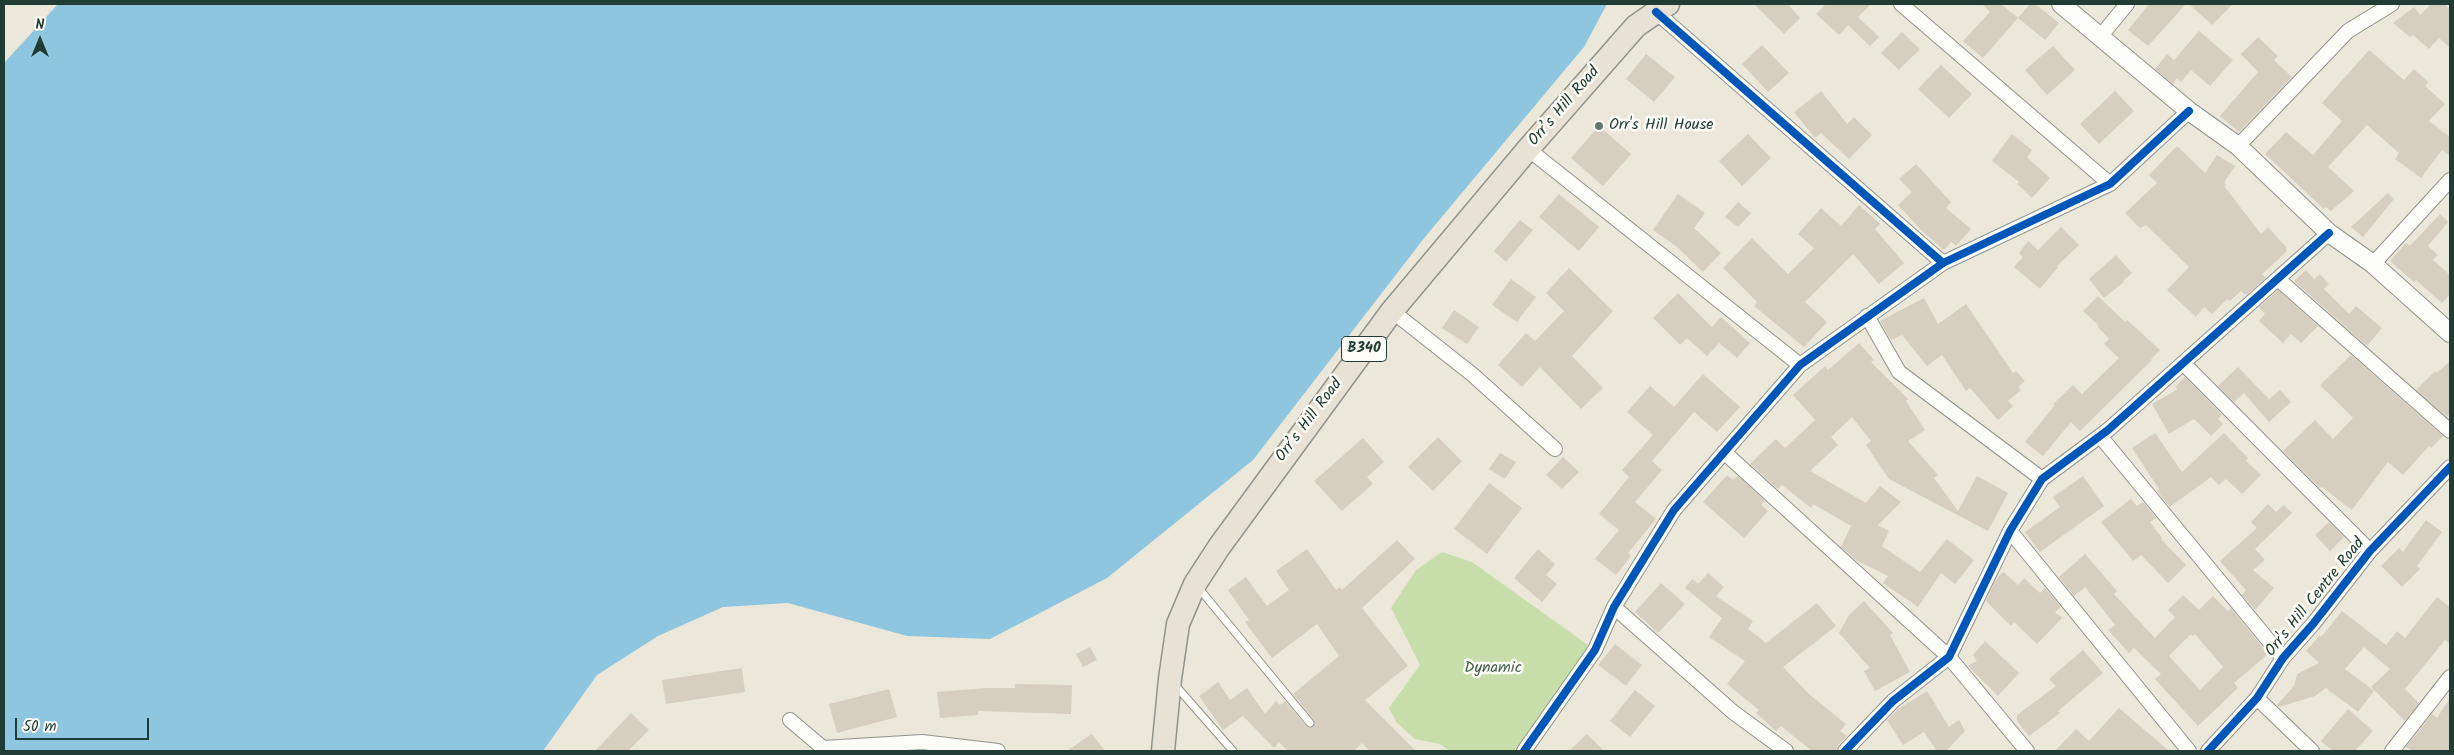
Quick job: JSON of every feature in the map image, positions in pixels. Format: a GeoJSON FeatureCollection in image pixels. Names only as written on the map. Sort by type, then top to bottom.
{"type":"FeatureCollection","features":[{"type":"Feature","properties":{"kind":"main road","name":"Orr’s Hill Road"},"geometry":{"type":"LineString","coordinates":[[1163,751],[1178,624],[1196,584],[1258,492],[1392,311],[1528,149],[1636,26],[1662,8]]}},
{"type":"Feature","properties":{"kind":"street"},"geometry":{"type":"LineString","coordinates":[[1901,4],[2110,184]]}},
{"type":"Feature","properties":{"kind":"street"},"geometry":{"type":"LineString","coordinates":[[2061,4],[2189,111],[2238,146],[2329,233],[2373,264],[2450,333]]}},
{"type":"Feature","properties":{"kind":"street"},"geometry":{"type":"LineString","coordinates":[[2100,37],[2127,4]]}},
{"type":"Feature","properties":{"kind":"street"},"geometry":{"type":"LineString","coordinates":[[2238,146],[2348,31],[2392,4]]}},
{"type":"Feature","properties":{"kind":"street"},"geometry":{"type":"LineString","coordinates":[[1662,8],[1944,263]]}},
{"type":"Feature","properties":{"kind":"street"},"geometry":{"type":"LineString","coordinates":[[1524,751],[1595,650],[1614,607],[1674,510],[1800,365],[1944,263],[2110,184],[2189,111]]}},
{"type":"Feature","properties":{"kind":"street"},"geometry":{"type":"LineString","coordinates":[[1528,149],[1800,365]]}},
{"type":"Feature","properties":{"kind":"street"},"geometry":{"type":"LineString","coordinates":[[2373,264],[2450,180]]}},
{"type":"Feature","properties":{"kind":"street"},"geometry":{"type":"LineString","coordinates":[[1845,751],[1893,701],[1949,657],[2010,531],[2042,479],[2100,436],[2329,233]]}},
{"type":"Feature","properties":{"kind":"street"},"geometry":{"type":"LineString","coordinates":[[2278,279],[2450,431]]}},
{"type":"Feature","properties":{"kind":"street"},"geometry":{"type":"LineString","coordinates":[[1392,311],[1473,375],[1555,449]]}},
{"type":"Feature","properties":{"kind":"street"},"geometry":{"type":"LineString","coordinates":[[1867,316],[1898,372],[2042,479]]}},
{"type":"Feature","properties":{"kind":"street"},"geometry":{"type":"LineString","coordinates":[[2183,363],[2370,552]]}},
{"type":"Feature","properties":{"kind":"street"},"geometry":{"type":"LineString","coordinates":[[2100,436],[2283,658]]}},
{"type":"Feature","properties":{"kind":"street"},"geometry":{"type":"LineString","coordinates":[[1724,452],[1949,657],[2027,751]]}},
{"type":"Feature","properties":{"kind":"street","name":"Orr's Hill Centre Road"},"geometry":{"type":"LineString","coordinates":[[2208,751],[2257,698],[2283,658],[2313,624],[2370,552],[2450,466]]}},
{"type":"Feature","properties":{"kind":"street"},"geometry":{"type":"LineString","coordinates":[[2010,531],[2189,751]]}},
{"type":"Feature","properties":{"kind":"street"},"geometry":{"type":"LineString","coordinates":[[1614,607],[1733,712],[1786,751]]}},
{"type":"Feature","properties":{"kind":"street"},"geometry":{"type":"LineString","coordinates":[[2392,751],[2450,676]]}},
{"type":"Feature","properties":{"kind":"street"},"geometry":{"type":"LineString","coordinates":[[2257,698],[2312,751]]}},
{"type":"Feature","properties":{"kind":"street"},"geometry":{"type":"LineString","coordinates":[[790,720],[823,750],[922,742],[998,751]]}},
{"type":"Feature","properties":{"kind":"lane"},"geometry":{"type":"LineString","coordinates":[[1196,584],[1310,722]]}},
{"type":"Feature","properties":{"kind":"lane"},"geometry":{"type":"LineString","coordinates":[[1170,679],[1233,751]]}},
{"type":"Feature","properties":{"kind":"green space","name":"Dynamic"},"geometry":{"type":"Polygon","coordinates":[[[1442,552],[1472,562],[1595,650],[1524,751],[1450,751],[1440,744],[1415,739],[1396,722],[1389,708],[1420,665],[1391,608],[1416,570],[1442,552]]]}},
{"type":"Feature","properties":{"kind":"water"},"geometry":{"type":"Polygon","coordinates":[[[58,4],[1607,4],[1584,47],[1425,237],[1253,460],[1107,578],[990,639],[907,636],[788,603],[723,607],[658,636],[597,675],[543,751],[4,751],[4,63],[58,4]]]}},
{"type":"Feature","properties":{"kind":"building"},"geometry":{"type":"Polygon","coordinates":[[[1754,4],[1788,4],[1800,18],[1784,34],[1754,4]]]}},
{"type":"Feature","properties":{"kind":"building"},"geometry":{"type":"Polygon","coordinates":[[[1826,4],[1871,4],[1858,17],[1879,37],[1870,46],[1848,25],[1839,35],[1816,14],[1826,4]]]}},
{"type":"Feature","properties":{"kind":"building"},"geometry":{"type":"Polygon","coordinates":[[[1982,4],[2001,4],[2018,18],[1983,58],[1963,41],[1990,12],[1982,4]]]}},
{"type":"Feature","properties":{"kind":"building"},"geometry":{"type":"Polygon","coordinates":[[[2030,4],[2035,4],[2059,23],[2045,40],[2018,18],[2030,4]]]}},
{"type":"Feature","properties":{"kind":"building"},"geometry":{"type":"Polygon","coordinates":[[[2149,4],[2186,4],[2148,46],[2128,30],[2149,4]]]}},
{"type":"Feature","properties":{"kind":"building"},"geometry":{"type":"Polygon","coordinates":[[[2189,4],[2233,4],[2212,25],[2189,4]]]}},
{"type":"Feature","properties":{"kind":"building"},"geometry":{"type":"Polygon","coordinates":[[[2431,4],[2444,4],[2450,9],[2450,48],[2439,38],[2429,49],[2413,35],[2410,37],[2393,23],[2414,7],[2420,15],[2431,4]]]}},
{"type":"Feature","properties":{"kind":"building"},"geometry":{"type":"Polygon","coordinates":[[[2199,31],[2233,60],[2210,86],[2191,70],[2181,82],[2177,78],[2173,84],[2155,69],[2167,54],[2174,60],[2199,31]]]}},
{"type":"Feature","properties":{"kind":"building"},"geometry":{"type":"Polygon","coordinates":[[[1902,32],[1920,49],[1899,70],[1881,53],[1902,32]]]}},
{"type":"Feature","properties":{"kind":"building"},"geometry":{"type":"Polygon","coordinates":[[[2258,37],[2278,56],[2274,60],[2292,77],[2239,132],[2220,116],[2258,72],[2241,54],[2258,37]]]}},
{"type":"Feature","properties":{"kind":"building"},"geometry":{"type":"Polygon","coordinates":[[[1762,45],[1789,73],[1768,92],[1742,64],[1762,45]]]}},
{"type":"Feature","properties":{"kind":"building"},"geometry":{"type":"Polygon","coordinates":[[[2053,46],[2075,70],[2047,95],[2025,70],[2053,46]]]}},
{"type":"Feature","properties":{"kind":"building"},"geometry":{"type":"Polygon","coordinates":[[[2369,50],[2404,80],[2414,69],[2428,82],[2425,86],[2445,104],[2429,121],[2450,137],[2450,156],[2442,150],[2421,178],[2395,159],[2399,153],[2367,125],[2328,167],[2354,191],[2331,211],[2326,207],[2324,209],[2265,154],[2286,132],[2313,155],[2342,121],[2322,103],[2369,50]]]}},
{"type":"Feature","properties":{"kind":"building"},"geometry":{"type":"Polygon","coordinates":[[[1646,54],[1675,77],[1654,102],[1626,79],[1646,54]]]}},
{"type":"Feature","properties":{"kind":"building"},"geometry":{"type":"Polygon","coordinates":[[[1941,65],[1972,94],[1949,118],[1918,89],[1941,65]]]}},
{"type":"Feature","properties":{"kind":"building"},"geometry":{"type":"Polygon","coordinates":[[[1821,91],[1847,124],[1854,117],[1872,135],[1849,159],[1821,133],[1815,138],[1794,112],[1821,91]]]}},
{"type":"Feature","properties":{"kind":"building"},"geometry":{"type":"Polygon","coordinates":[[[2115,91],[2134,111],[2099,144],[2080,124],[2115,91]]]}},
{"type":"Feature","properties":{"kind":"building"},"geometry":{"type":"Polygon","coordinates":[[[1599,126],[1631,154],[1603,186],[1571,158],[1599,126]]]}},
{"type":"Feature","properties":{"kind":"building"},"geometry":{"type":"Polygon","coordinates":[[[1748,134],[1771,158],[1742,186],[1719,161],[1748,134]]]}},
{"type":"Feature","properties":{"kind":"building"},"geometry":{"type":"Polygon","coordinates":[[[2012,134],[2032,150],[2027,157],[2050,178],[2032,198],[2017,184],[2019,182],[1992,161],[2012,134]]]}},
{"type":"Feature","properties":{"kind":"building"},"geometry":{"type":"Polygon","coordinates":[[[2177,146],[2205,173],[2217,155],[2235,166],[2224,183],[2226,184],[2225,187],[2261,234],[2268,227],[2286,247],[2286,252],[2262,274],[2266,278],[2246,295],[2241,291],[2230,301],[2227,299],[2212,314],[2204,307],[2196,317],[2167,290],[2189,267],[2146,225],[2140,228],[2125,213],[2157,183],[2149,175],[2177,146]]]}},
{"type":"Feature","properties":{"kind":"building"},"geometry":{"type":"Polygon","coordinates":[[[1916,164],[1951,202],[1946,208],[1971,229],[1956,246],[1951,242],[1944,250],[1922,231],[1898,205],[1912,192],[1899,179],[1916,164]]]}},
{"type":"Feature","properties":{"kind":"building"},"geometry":{"type":"Polygon","coordinates":[[[2388,193],[2394,199],[2363,237],[2351,227],[2388,193]]]}},
{"type":"Feature","properties":{"kind":"building"},"geometry":{"type":"Polygon","coordinates":[[[1559,194],[1599,227],[1579,251],[1539,217],[1559,194]]]}},
{"type":"Feature","properties":{"kind":"building"},"geometry":{"type":"Polygon","coordinates":[[[1678,194],[1705,213],[1694,228],[1721,253],[1703,272],[1677,247],[1653,230],[1678,194]]]}},
{"type":"Feature","properties":{"kind":"building"},"geometry":{"type":"Polygon","coordinates":[[[1738,202],[1751,213],[1738,227],[1725,217],[1738,202]]]}},
{"type":"Feature","properties":{"kind":"building"},"geometry":{"type":"Polygon","coordinates":[[[1859,205],[1880,224],[1875,229],[1904,263],[1879,284],[1853,254],[1805,302],[1827,322],[1804,347],[1754,306],[1757,302],[1723,268],[1752,238],[1788,274],[1814,248],[1798,234],[1821,208],[1841,226],[1859,205]]]}},
{"type":"Feature","properties":{"kind":"building"},"geometry":{"type":"Polygon","coordinates":[[[2440,214],[2448,222],[2428,246],[2438,255],[2433,260],[2450,275],[2450,294],[2442,303],[2416,280],[2414,282],[2390,261],[2406,243],[2410,246],[2440,214]]]}},
{"type":"Feature","properties":{"kind":"building"},"geometry":{"type":"Polygon","coordinates":[[[1520,220],[1533,230],[1506,262],[1494,251],[1520,220]]]}},
{"type":"Feature","properties":{"kind":"building"},"geometry":{"type":"Polygon","coordinates":[[[2061,227],[2079,245],[2057,266],[2040,289],[2014,267],[2023,257],[2019,253],[2028,241],[2038,250],[2061,227]]]}},
{"type":"Feature","properties":{"kind":"building"},"geometry":{"type":"Polygon","coordinates":[[[2116,255],[2132,273],[2104,298],[2089,279],[2116,255]]]}},
{"type":"Feature","properties":{"kind":"building"},"geometry":{"type":"Polygon","coordinates":[[[1569,268],[1613,311],[1572,356],[1603,388],[1581,409],[1540,367],[1522,387],[1498,365],[1526,333],[1535,341],[1564,311],[1546,293],[1569,268]]]}},
{"type":"Feature","properties":{"kind":"building"},"geometry":{"type":"Polygon","coordinates":[[[2306,270],[2314,279],[2320,274],[2329,284],[2324,289],[2349,314],[2356,306],[2382,328],[2367,346],[2294,281],[2306,270]]]}},
{"type":"Feature","properties":{"kind":"building"},"geometry":{"type":"Polygon","coordinates":[[[1511,279],[1536,297],[1517,322],[1492,305],[1511,279]]]}},
{"type":"Feature","properties":{"kind":"building"},"geometry":{"type":"Polygon","coordinates":[[[2278,290],[2318,326],[2301,343],[2291,334],[2283,343],[2259,321],[2265,314],[2259,307],[2278,290]]]}},
{"type":"Feature","properties":{"kind":"building"},"geometry":{"type":"Polygon","coordinates":[[[1678,293],[1712,327],[1721,317],[1750,343],[1737,358],[1719,343],[1707,356],[1687,338],[1680,345],[1653,318],[1678,293]]]}},
{"type":"Feature","properties":{"kind":"building"},"geometry":{"type":"Polygon","coordinates":[[[2098,296],[2125,322],[2127,320],[2160,350],[2080,431],[2071,422],[2043,456],[2025,442],[2055,405],[2053,404],[2073,385],[2082,394],[2119,358],[2104,344],[2109,339],[2083,311],[2098,296]]]}},
{"type":"Feature","properties":{"kind":"building"},"geometry":{"type":"Polygon","coordinates":[[[1924,298],[1938,324],[1966,304],[2013,373],[2016,371],[2025,381],[2018,387],[2021,390],[2008,401],[2013,406],[1998,420],[1970,388],[1966,391],[1942,355],[1927,366],[1902,335],[1891,340],[1880,321],[1924,298]]]}},
{"type":"Feature","properties":{"kind":"building"},"geometry":{"type":"Polygon","coordinates":[[[1454,310],[1479,327],[1467,344],[1442,328],[1454,310]]]}},
{"type":"Feature","properties":{"kind":"building"},"geometry":{"type":"Polygon","coordinates":[[[1859,343],[1874,360],[1871,362],[1908,399],[1906,401],[1925,430],[1908,441],[1938,475],[1934,478],[1958,511],[1977,476],[2008,493],[1988,531],[1889,479],[1866,445],[1871,441],[1852,417],[1831,437],[1838,445],[1810,471],[1866,503],[1880,486],[1901,502],[1878,525],[1889,531],[1882,546],[1920,572],[1947,539],[1974,560],[1955,584],[1941,573],[1918,607],[1883,583],[1888,576],[1856,560],[1841,547],[1851,526],[1813,504],[1811,508],[1782,485],[1778,489],[1750,464],[1776,439],[1785,448],[1815,420],[1793,395],[1825,366],[1828,370],[1859,343]]]}},
{"type":"Feature","properties":{"kind":"building"},"geometry":{"type":"Polygon","coordinates":[[[2351,355],[2443,436],[2431,448],[2429,446],[2403,475],[2388,462],[2352,510],[2322,487],[2320,488],[2283,451],[2315,420],[2333,439],[2353,418],[2320,385],[2351,355]]]}},
{"type":"Feature","properties":{"kind":"building"},"geometry":{"type":"Polygon","coordinates":[[[2450,361],[2450,413],[2447,417],[2416,390],[2435,371],[2437,373],[2450,361]]]}},
{"type":"Feature","properties":{"kind":"building"},"geometry":{"type":"Polygon","coordinates":[[[2238,367],[2269,399],[2280,390],[2291,402],[2269,422],[2244,393],[2234,402],[2218,386],[2238,367]]]}},
{"type":"Feature","properties":{"kind":"building"},"geometry":{"type":"Polygon","coordinates":[[[1703,374],[1740,407],[1717,432],[1694,412],[1652,461],[1662,470],[1635,502],[1656,519],[1628,553],[1631,556],[1616,575],[1595,559],[1619,530],[1599,514],[1629,477],[1622,470],[1653,435],[1627,412],[1650,386],[1674,407],[1703,374]]]}},
{"type":"Feature","properties":{"kind":"building"},"geometry":{"type":"Polygon","coordinates":[[[2185,377],[2222,415],[2218,419],[2223,424],[2211,436],[2194,419],[2169,434],[2152,404],[2178,389],[2175,387],[2185,377]]]}},
{"type":"Feature","properties":{"kind":"building"},"geometry":{"type":"Polygon","coordinates":[[[2155,433],[2182,472],[2224,433],[2248,458],[2246,461],[2261,475],[2242,494],[2226,479],[2219,485],[2211,477],[2170,507],[2157,491],[2159,489],[2132,448],[2155,433]]]}},
{"type":"Feature","properties":{"kind":"building"},"geometry":{"type":"Polygon","coordinates":[[[1438,437],[1462,461],[1433,491],[1408,467],[1438,437]]]}},
{"type":"Feature","properties":{"kind":"building"},"geometry":{"type":"Polygon","coordinates":[[[1363,438],[1384,462],[1367,477],[1373,484],[1342,511],[1314,481],[1363,438]]]}},
{"type":"Feature","properties":{"kind":"building"},"geometry":{"type":"Polygon","coordinates":[[[1500,453],[1516,462],[1505,479],[1489,469],[1500,453]]]}},
{"type":"Feature","properties":{"kind":"building"},"geometry":{"type":"Polygon","coordinates":[[[1563,457],[1579,472],[1562,489],[1546,475],[1563,457]]]}},
{"type":"Feature","properties":{"kind":"building"},"geometry":{"type":"Polygon","coordinates":[[[1727,475],[1733,480],[1738,476],[1765,501],[1761,505],[1768,511],[1744,538],[1703,502],[1727,475]]]}},
{"type":"Feature","properties":{"kind":"building"},"geometry":{"type":"Polygon","coordinates":[[[2083,476],[2104,506],[2040,552],[2025,532],[2060,507],[2053,497],[2083,476]]]}},
{"type":"Feature","properties":{"kind":"building"},"geometry":{"type":"Polygon","coordinates":[[[1489,483],[1522,508],[1487,554],[1454,529],[1489,483]]]}},
{"type":"Feature","properties":{"kind":"building"},"geometry":{"type":"Polygon","coordinates":[[[2131,499],[2137,506],[2143,502],[2156,518],[2150,522],[2161,539],[2186,565],[2168,583],[2141,555],[2133,561],[2101,522],[2131,499]]]}},
{"type":"Feature","properties":{"kind":"building"},"geometry":{"type":"Polygon","coordinates":[[[2268,504],[2276,512],[2284,505],[2292,513],[2255,549],[2265,560],[2253,570],[2274,588],[2255,610],[2242,595],[2246,590],[2220,561],[2257,528],[2251,522],[2268,504]]]}},
{"type":"Feature","properties":{"kind":"building"},"geometry":{"type":"Polygon","coordinates":[[[2426,520],[2442,532],[2417,566],[2420,569],[2402,587],[2381,566],[2399,548],[2403,552],[2426,520]]]}},
{"type":"Feature","properties":{"kind":"building"},"geometry":{"type":"Polygon","coordinates":[[[2329,522],[2344,537],[2330,551],[2315,535],[2329,522]]]}},
{"type":"Feature","properties":{"kind":"building"},"geometry":{"type":"Polygon","coordinates":[[[1397,540],[1415,559],[1362,608],[1408,666],[1365,700],[1416,751],[1370,751],[1362,743],[1354,751],[1288,751],[1279,742],[1274,748],[1243,716],[1223,730],[1199,696],[1218,682],[1230,700],[1247,688],[1265,714],[1276,701],[1280,705],[1285,701],[1306,726],[1313,727],[1314,720],[1293,694],[1339,656],[1317,624],[1272,658],[1245,622],[1249,620],[1228,590],[1246,577],[1267,606],[1289,590],[1276,571],[1307,549],[1336,590],[1340,587],[1342,590],[1397,540]]]}},
{"type":"Feature","properties":{"kind":"building"},"geometry":{"type":"Polygon","coordinates":[[[1538,549],[1555,564],[1546,575],[1557,584],[1542,602],[1514,578],[1538,549]]]}},
{"type":"Feature","properties":{"kind":"building"},"geometry":{"type":"Polygon","coordinates":[[[2085,554],[2117,591],[2114,594],[2155,638],[2175,617],[2168,610],[2183,595],[2199,610],[2213,596],[2228,611],[2231,608],[2268,654],[2234,683],[2238,688],[2198,726],[2155,679],[2161,674],[2134,648],[2129,653],[2108,630],[2115,625],[2085,587],[2074,596],[2059,577],[2085,554]],[[2191,634],[2169,656],[2200,690],[2223,667],[2195,634],[2193,636],[2191,634]]]}},
{"type":"Feature","properties":{"kind":"building"},"geometry":{"type":"Polygon","coordinates":[[[2003,572],[2018,585],[2024,578],[2040,593],[2045,588],[2061,607],[2055,612],[2062,618],[2037,644],[2014,622],[2011,626],[1986,601],[1996,579],[2003,572]]]}},
{"type":"Feature","properties":{"kind":"building"},"geometry":{"type":"Polygon","coordinates":[[[1708,573],[1724,587],[1716,596],[1753,621],[1748,629],[1766,643],[1817,603],[1836,626],[1783,667],[1810,695],[1846,724],[1840,731],[1847,736],[1838,745],[1836,751],[1812,751],[1781,726],[1776,731],[1756,713],[1759,710],[1727,684],[1745,661],[1709,637],[1722,618],[1685,588],[1692,579],[1698,584],[1708,573]]]}},
{"type":"Feature","properties":{"kind":"building"},"geometry":{"type":"Polygon","coordinates":[[[1661,583],[1685,604],[1658,633],[1635,612],[1661,583]]]}},
{"type":"Feature","properties":{"kind":"building"},"geometry":{"type":"Polygon","coordinates":[[[2437,597],[2450,607],[2450,644],[2445,640],[2405,689],[2419,703],[2405,721],[2371,687],[2390,669],[2364,647],[2345,669],[2374,691],[2358,712],[2326,688],[2315,696],[2279,707],[2277,705],[2294,686],[2297,674],[2319,663],[2306,651],[2319,636],[2321,637],[2342,611],[2386,645],[2397,631],[2405,638],[2437,597]]]}},
{"type":"Feature","properties":{"kind":"building"},"geometry":{"type":"Polygon","coordinates":[[[1864,601],[1893,633],[1890,635],[1910,672],[1875,691],[1864,671],[1870,668],[1839,633],[1849,615],[1864,601]]]}},
{"type":"Feature","properties":{"kind":"building"},"geometry":{"type":"Polygon","coordinates":[[[1985,641],[2019,673],[1998,696],[1968,666],[1977,661],[1973,655],[1985,641]]]}},
{"type":"Feature","properties":{"kind":"building"},"geometry":{"type":"Polygon","coordinates":[[[1615,644],[1642,665],[1626,686],[1598,665],[1615,644]]]}},
{"type":"Feature","properties":{"kind":"building"},"geometry":{"type":"Polygon","coordinates":[[[1090,647],[1097,660],[1083,667],[1076,654],[1090,647]]]}},
{"type":"Feature","properties":{"kind":"building"},"geometry":{"type":"Polygon","coordinates":[[[2083,650],[2103,673],[2058,711],[2060,713],[2029,736],[2017,721],[2017,715],[2056,686],[2049,679],[2083,650]]]}},
{"type":"Feature","properties":{"kind":"building"},"geometry":{"type":"Polygon","coordinates":[[[742,668],[745,692],[666,704],[662,680],[742,668]]]}},
{"type":"Feature","properties":{"kind":"building"},"geometry":{"type":"Polygon","coordinates":[[[1015,684],[1072,685],[1071,714],[978,711],[978,715],[940,718],[937,692],[1015,688],[1015,684]]]}},
{"type":"Feature","properties":{"kind":"building"},"geometry":{"type":"Polygon","coordinates":[[[889,689],[897,717],[837,733],[829,704],[889,689]]]}},
{"type":"Feature","properties":{"kind":"building"},"geometry":{"type":"Polygon","coordinates":[[[1635,690],[1655,706],[1630,737],[1610,721],[1635,690]]]}},
{"type":"Feature","properties":{"kind":"building"},"geometry":{"type":"Polygon","coordinates":[[[1927,691],[1949,727],[1959,720],[1965,731],[1946,751],[1937,751],[1924,732],[1903,745],[1887,720],[1898,709],[1927,691]]]}},
{"type":"Feature","properties":{"kind":"building"},"geometry":{"type":"Polygon","coordinates":[[[2450,698],[2450,751],[2413,751],[2406,747],[2432,714],[2437,718],[2450,698]]]}},
{"type":"Feature","properties":{"kind":"building"},"geometry":{"type":"Polygon","coordinates":[[[2119,708],[2169,751],[2055,751],[2076,729],[2089,741],[2119,708]]]}},
{"type":"Feature","properties":{"kind":"building"},"geometry":{"type":"Polygon","coordinates":[[[2348,709],[2373,731],[2355,751],[2333,751],[2321,741],[2348,709]]]}},
{"type":"Feature","properties":{"kind":"building"},"geometry":{"type":"Polygon","coordinates":[[[631,713],[649,730],[628,751],[595,751],[631,713]]]}},
{"type":"Feature","properties":{"kind":"building"},"geometry":{"type":"Polygon","coordinates":[[[1092,734],[1105,751],[1067,751],[1092,734]]]}},
{"type":"Feature","properties":{"kind":"building"},"geometry":{"type":"Polygon","coordinates":[[[1587,734],[1604,751],[1569,751],[1587,734]]]}},
{"type":"Feature","properties":{"kind":"cycle path"},"geometry":{"type":"LineString","coordinates":[[1656,12],[1943,263]]}},
{"type":"Feature","properties":{"kind":"cycle path"},"geometry":{"type":"LineString","coordinates":[[1524,751],[1595,650],[1614,607],[1674,510],[1800,365],[1943,263],[2110,184],[2189,111]]}},
{"type":"Feature","properties":{"kind":"cycle path"},"geometry":{"type":"LineString","coordinates":[[1845,751],[1893,701],[1949,657],[2010,531],[2042,479],[2108,430],[2329,233]]}},
{"type":"Feature","properties":{"kind":"cycle path"},"geometry":{"type":"LineString","coordinates":[[2208,751],[2257,698],[2283,658],[2313,624],[2370,551],[2450,467]]}},
{"type":"Feature","properties":{"kind":"place","name":"Orr's Hill House"},"geometry":{"type":"Point","coordinates":[1599,126]}}]}
